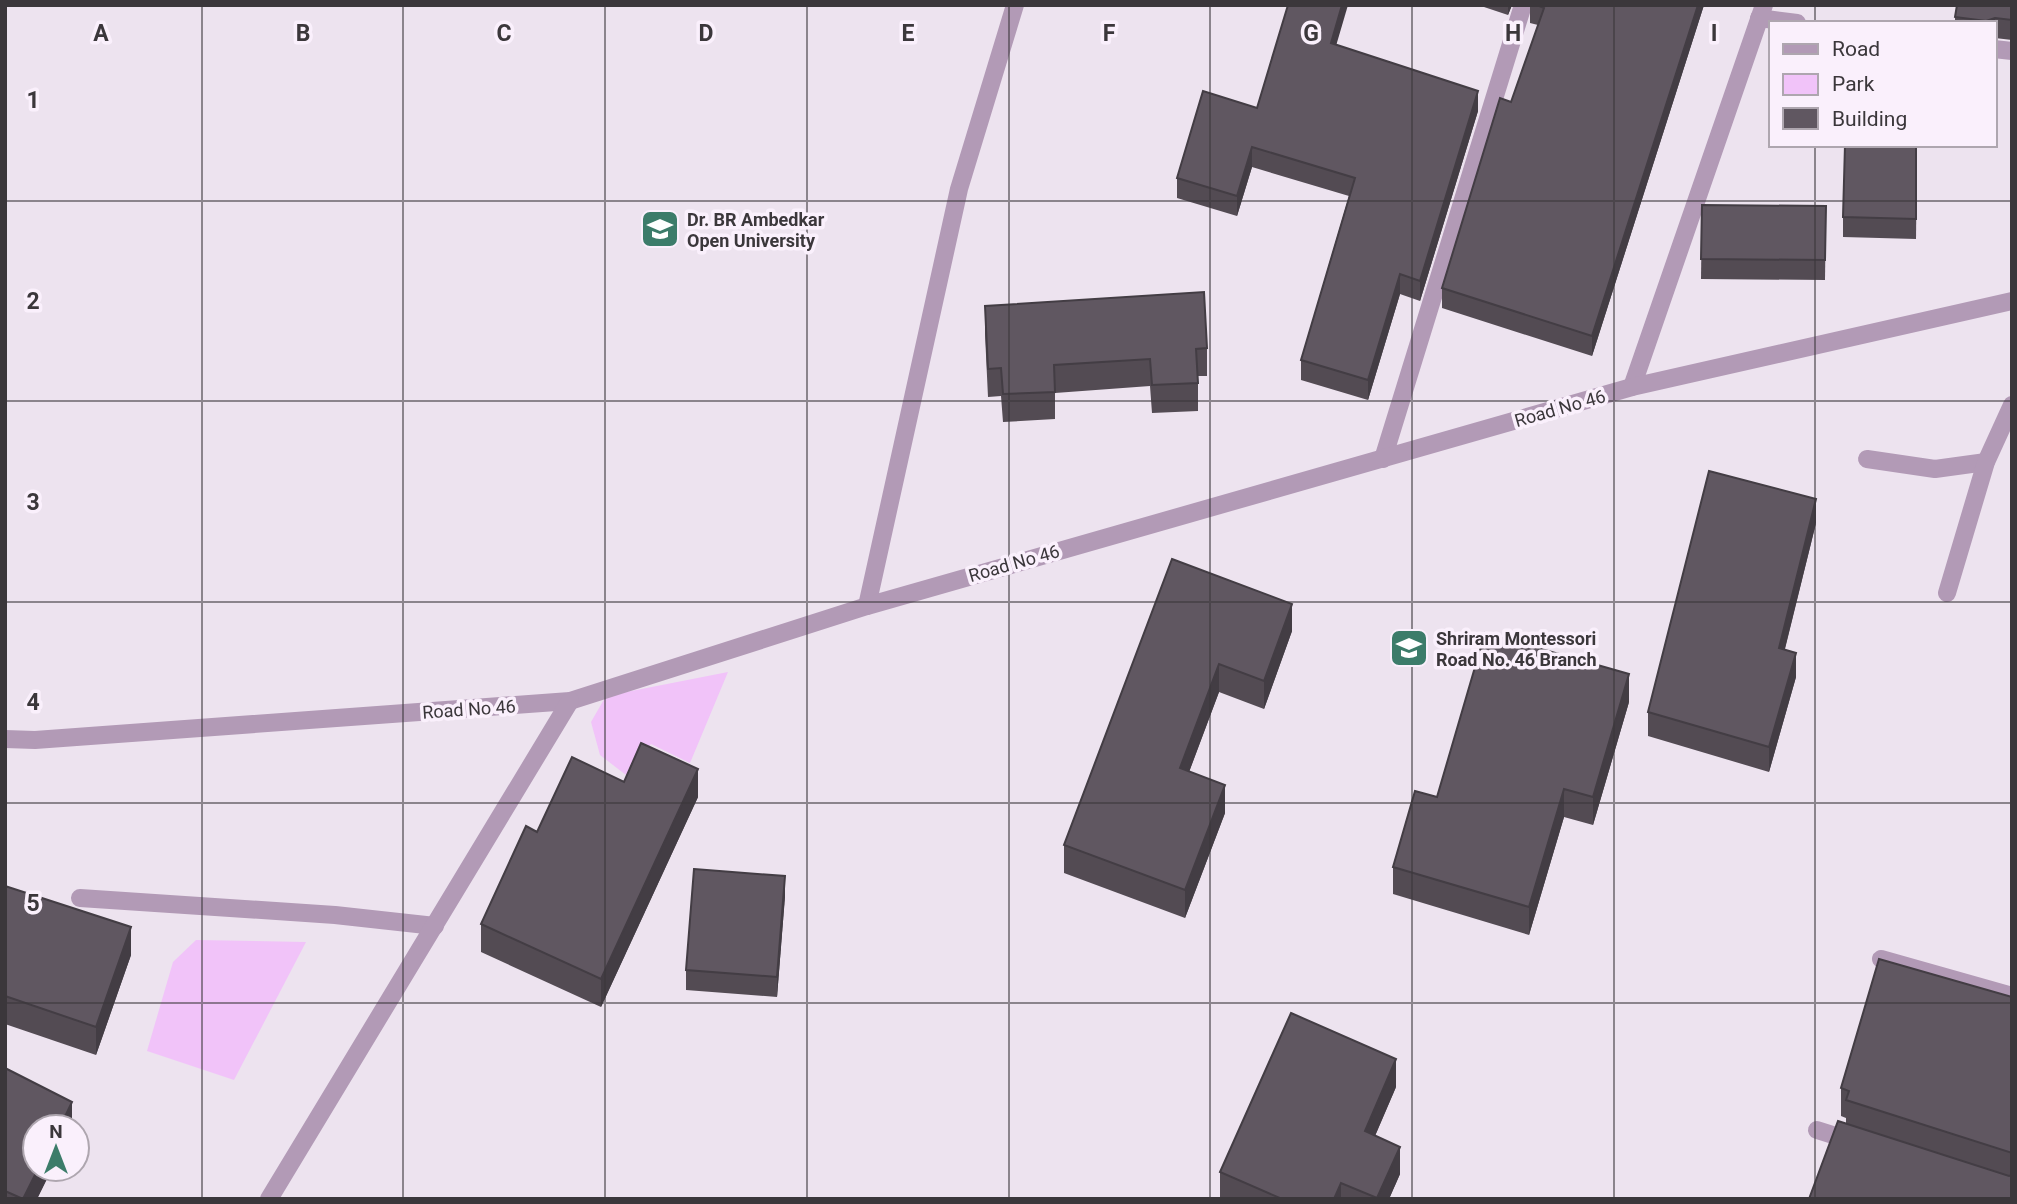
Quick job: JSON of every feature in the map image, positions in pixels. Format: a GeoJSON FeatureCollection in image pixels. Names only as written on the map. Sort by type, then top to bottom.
{"type":"FeatureCollection","features":[{"type":"Feature","properties":{"kind":"street"},"geometry":{"type":"LineString","coordinates":[[867,606],[959,189],[1015,5]]}},
{"type":"Feature","properties":{"kind":"street"},"geometry":{"type":"LineString","coordinates":[[1382,459],[1523,5]]}},
{"type":"Feature","properties":{"kind":"street"},"geometry":{"type":"LineString","coordinates":[[1632,387],[1761,12],[1790,21]]}},
{"type":"Feature","properties":{"kind":"street","name":"Road No 46"},"geometry":{"type":"LineString","coordinates":[[5,739],[35,740],[570,701],[867,606],[1632,387],[2012,301]]}},
{"type":"Feature","properties":{"kind":"street"},"geometry":{"type":"LineString","coordinates":[[1947,593],[1986,461],[2012,405]]}},
{"type":"Feature","properties":{"kind":"street"},"geometry":{"type":"LineString","coordinates":[[1867,459],[1935,469],[1986,461]]}},
{"type":"Feature","properties":{"kind":"street"},"geometry":{"type":"LineString","coordinates":[[270,1199],[570,701]]}},
{"type":"Feature","properties":{"kind":"street"},"geometry":{"type":"LineString","coordinates":[[80,898],[335,915],[435,926]]}},
{"type":"Feature","properties":{"kind":"street"},"geometry":{"type":"LineString","coordinates":[[1881,959],[2012,996]]}},
{"type":"Feature","properties":{"kind":"street"},"geometry":{"type":"LineString","coordinates":[[1817,1130],[1869,1147]]}},
{"type":"Feature","properties":{"kind":"green space"},"geometry":{"type":"Polygon","coordinates":[[[728,672],[690,763],[651,744],[626,775],[600,755],[591,722],[606,696],[728,672]]]}},
{"type":"Feature","properties":{"kind":"green space"},"geometry":{"type":"Polygon","coordinates":[[[196,940],[306,942],[234,1080],[147,1051],[173,962],[196,940]]]}},
{"type":"Feature","properties":{"kind":"building"},"geometry":{"type":"Polygon","coordinates":[[[1288,5],[1342,5],[1331,43],[1478,91],[1420,281],[1400,274],[1368,380],[1301,360],[1355,178],[1252,147],[1237,196],[1177,178],[1203,91],[1257,108],[1288,5]]]}},
{"type":"Feature","properties":{"kind":"building"},"geometry":{"type":"Polygon","coordinates":[[[1537,5],[1698,5],[1592,336],[1442,288],[1500,98],[1511,102],[1544,8],[1537,5]]]}},
{"type":"Feature","properties":{"kind":"building"},"geometry":{"type":"Polygon","coordinates":[[[1957,5],[2012,5],[2012,20],[1995,18],[1986,21],[1955,17],[1957,5]]]}},
{"type":"Feature","properties":{"kind":"building"},"geometry":{"type":"Polygon","coordinates":[[[1845,147],[1916,147],[1916,219],[1843,217],[1845,147]]]}},
{"type":"Feature","properties":{"kind":"building"},"geometry":{"type":"Polygon","coordinates":[[[1702,205],[1826,206],[1825,260],[1701,259],[1702,205]]]}},
{"type":"Feature","properties":{"kind":"building"},"geometry":{"type":"Polygon","coordinates":[[[1204,292],[1207,348],[1196,349],[1198,383],[1152,385],[1150,359],[1054,365],[1055,392],[1003,394],[1001,368],[988,369],[985,306],[1204,292]]]}},
{"type":"Feature","properties":{"kind":"building"},"geometry":{"type":"Polygon","coordinates":[[[1709,471],[1816,499],[1779,648],[1796,653],[1769,747],[1648,712],[1709,471]]]}},
{"type":"Feature","properties":{"kind":"building"},"geometry":{"type":"Polygon","coordinates":[[[1172,559],[1292,604],[1264,681],[1219,664],[1180,768],[1225,785],[1185,890],[1064,845],[1172,559]]]}},
{"type":"Feature","properties":{"kind":"building"},"geometry":{"type":"Polygon","coordinates":[[[1485,633],[1629,674],[1593,797],[1564,789],[1529,907],[1393,867],[1415,791],[1437,797],[1485,633]]]}},
{"type":"Feature","properties":{"kind":"building"},"geometry":{"type":"Polygon","coordinates":[[[641,743],[698,769],[601,979],[481,924],[526,826],[537,832],[572,757],[624,782],[641,743]]]}},
{"type":"Feature","properties":{"kind":"building"},"geometry":{"type":"Polygon","coordinates":[[[694,869],[785,876],[777,977],[686,970],[694,869]]]}},
{"type":"Feature","properties":{"kind":"building"},"geometry":{"type":"Polygon","coordinates":[[[5,886],[131,927],[96,1027],[5,996],[5,886]]]}},
{"type":"Feature","properties":{"kind":"building"},"geometry":{"type":"Polygon","coordinates":[[[1879,959],[2012,997],[2012,1153],[1846,1100],[1849,1091],[1841,1088],[1879,959]]]}},
{"type":"Feature","properties":{"kind":"building"},"geometry":{"type":"Polygon","coordinates":[[[1291,1013],[1396,1059],[1365,1131],[1400,1147],[1377,1198],[1341,1183],[1334,1199],[1282,1199],[1220,1172],[1291,1013]]]}},
{"type":"Feature","properties":{"kind":"building"},"geometry":{"type":"Polygon","coordinates":[[[5,1068],[72,1102],[67,1113],[21,1113],[21,1183],[31,1183],[23,1199],[5,1191],[5,1068]]]}},
{"type":"Feature","properties":{"kind":"building"},"geometry":{"type":"Polygon","coordinates":[[[1838,1121],[2012,1175],[2012,1199],[1809,1199],[1838,1121]]]}},
{"type":"Feature","properties":{"kind":"place","name":"Dr. BR Ambedkar Open University"},"geometry":{"type":"Point","coordinates":[660,229]}},
{"type":"Feature","properties":{"kind":"place","name":"Shriram Montessori Road No. 46 Branch"},"geometry":{"type":"Point","coordinates":[1409,648]}}]}
